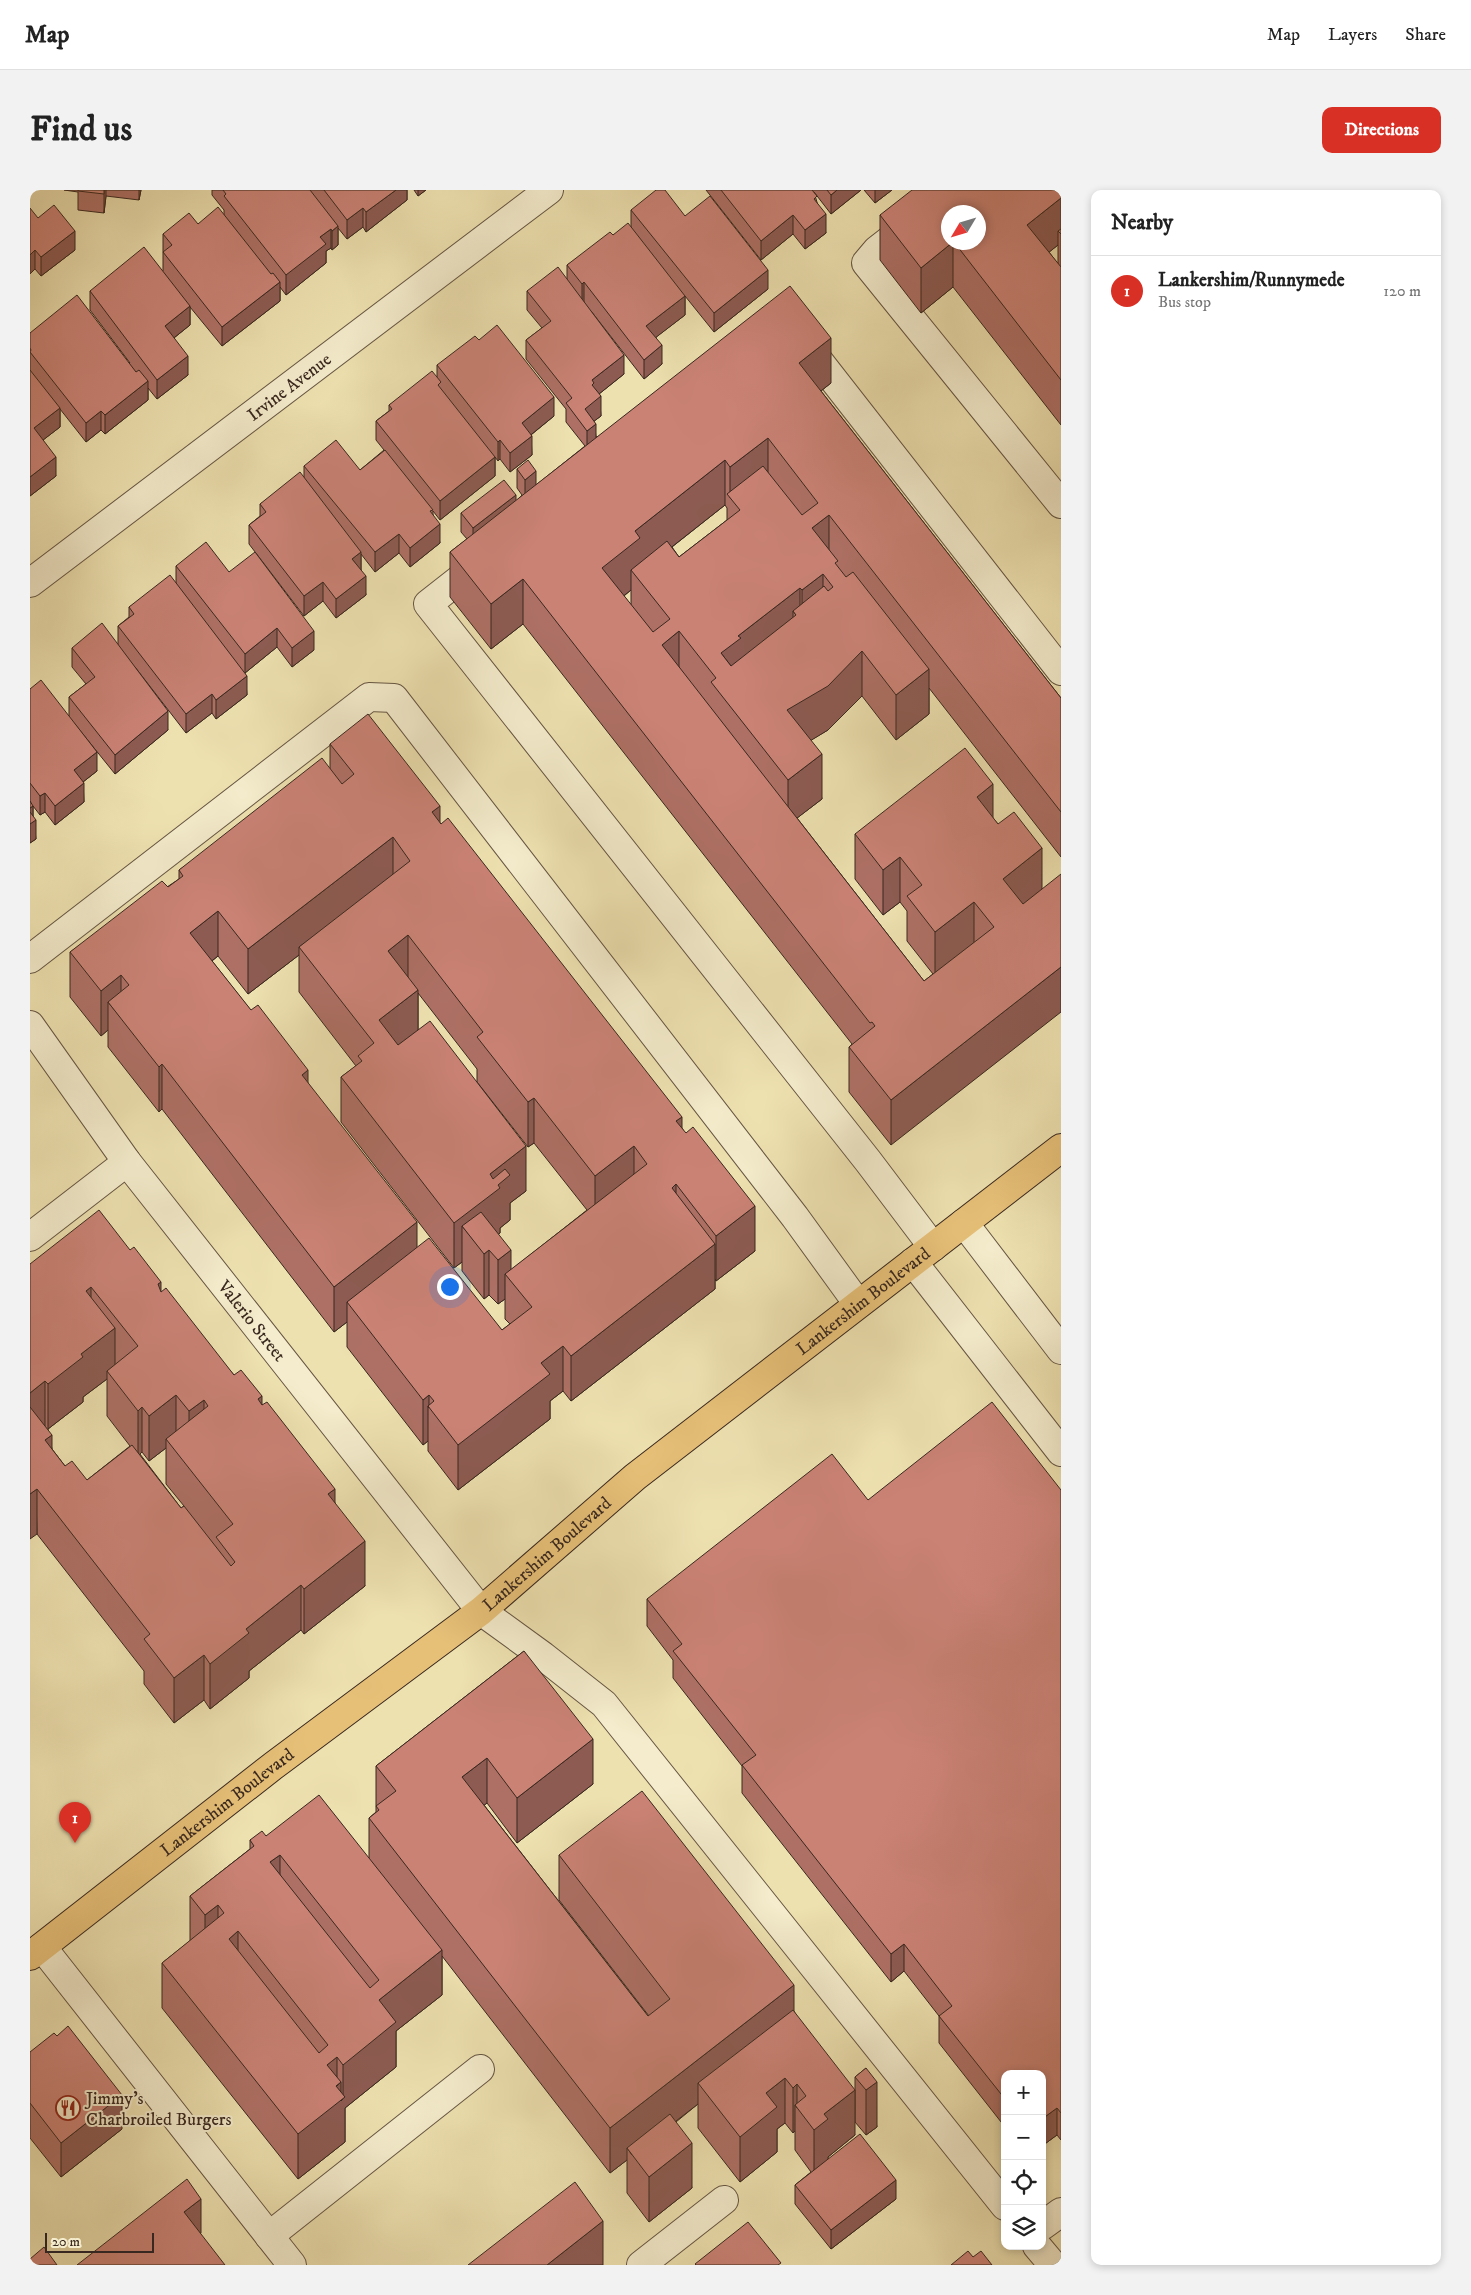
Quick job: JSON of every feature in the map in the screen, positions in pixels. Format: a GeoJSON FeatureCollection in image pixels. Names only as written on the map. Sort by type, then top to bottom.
{"type":"FeatureCollection","features":[{"type":"Feature","properties":{"kind":"main road","name":"Lankershim Boulevard"},"geometry":{"type":"LineString","coordinates":[[36,1951],[273,1766],[481,1611],[635,1477],[1061,1148]]}},
{"type":"Feature","properties":{"kind":"street","name":"Irvine Avenue"},"geometry":{"type":"LineString","coordinates":[[30,583],[549,190]]}},
{"type":"Feature","properties":{"kind":"street"},"geometry":{"type":"LineString","coordinates":[[954,190],[877,250],[866,263],[1061,504]]}},
{"type":"Feature","properties":{"kind":"street"},"geometry":{"type":"LineString","coordinates":[[795,329],[1061,671]]}},
{"type":"Feature","properties":{"kind":"street"},"geometry":{"type":"LineString","coordinates":[[501,547],[428,604],[862,1153],[923,1254],[965,1329],[1061,1452]]}},
{"type":"Feature","properties":{"kind":"street"},"geometry":{"type":"LineString","coordinates":[[30,959],[369,698],[394,698],[795,1217],[858,1304]]}},
{"type":"Feature","properties":{"kind":"street","name":"Valerio Street"},"geometry":{"type":"LineString","coordinates":[[30,1025],[127,1162],[481,1611],[554,1664],[604,1704],[1004,2205]]}},
{"type":"Feature","properties":{"kind":"street"},"geometry":{"type":"LineString","coordinates":[[30,1237],[127,1162]]}},
{"type":"Feature","properties":{"kind":"street"},"geometry":{"type":"LineString","coordinates":[[964,1223],[1061,1350]]}},
{"type":"Feature","properties":{"kind":"street"},"geometry":{"type":"LineString","coordinates":[[36,1951],[292,2265]]}},
{"type":"Feature","properties":{"kind":"street"},"geometry":{"type":"LineString","coordinates":[[269,2236],[480,2069]]}},
{"type":"Feature","properties":{"kind":"street"},"geometry":{"type":"LineString","coordinates":[[641,2265],[724,2200]]}},
{"type":"Feature","properties":{"kind":"street"},"geometry":{"type":"LineString","coordinates":[[1046,2223],[1061,2212]]}},
{"type":"Feature","properties":{"kind":"street"},"geometry":{"type":"LineString","coordinates":[[1040,2250],[1052,2265]]}},
{"type":"Feature","properties":{"kind":"building"},"geometry":{"type":"Polygon","coordinates":[[[104,190],[104,194],[78,191],[104,190]]]}},
{"type":"Feature","properties":{"kind":"building"},"geometry":{"type":"Polygon","coordinates":[[[223,190],[310,190],[338,226],[320,237],[326,244],[286,275],[224,196],[226,194],[223,190]]]}},
{"type":"Feature","properties":{"kind":"building"},"geometry":{"type":"Polygon","coordinates":[[[324,190],[396,190],[366,212],[363,208],[347,220],[324,190]]]}},
{"type":"Feature","properties":{"kind":"building"},"geometry":{"type":"Polygon","coordinates":[[[656,190],[665,190],[685,216],[710,196],[768,270],[714,313],[631,210],[656,190]]]}},
{"type":"Feature","properties":{"kind":"building"},"geometry":{"type":"Polygon","coordinates":[[[721,190],[812,190],[817,196],[814,199],[826,214],[805,230],[793,215],[761,241],[721,190]]]}},
{"type":"Feature","properties":{"kind":"building"},"geometry":{"type":"Polygon","coordinates":[[[827,190],[837,190],[831,195],[827,190]]]}},
{"type":"Feature","properties":{"kind":"building"},"geometry":{"type":"Polygon","coordinates":[[[912,190],[1061,190],[1061,198],[1027,225],[1061,267],[1061,380],[960,250],[986,250],[986,205],[941,205],[941,250],[943,250],[921,268],[880,215],[912,190]]]}},
{"type":"Feature","properties":{"kind":"building"},"geometry":{"type":"Polygon","coordinates":[[[54,205],[75,231],[41,257],[35,250],[30,255],[30,208],[38,218],[54,205]]]}},
{"type":"Feature","properties":{"kind":"building"},"geometry":{"type":"Polygon","coordinates":[[[218,207],[271,274],[273,273],[280,282],[222,327],[163,252],[172,245],[163,234],[189,213],[198,224],[218,207]]]}},
{"type":"Feature","properties":{"kind":"building"},"geometry":{"type":"Polygon","coordinates":[[[628,223],[685,296],[646,326],[662,345],[644,360],[584,282],[582,284],[567,265],[610,232],[613,235],[628,223]]]}},
{"type":"Feature","properties":{"kind":"building"},"geometry":{"type":"Polygon","coordinates":[[[144,247],[190,306],[165,326],[188,356],[157,380],[90,291],[144,247]]]}},
{"type":"Feature","properties":{"kind":"building"},"geometry":{"type":"Polygon","coordinates":[[[558,267],[624,355],[592,380],[594,383],[592,385],[601,396],[585,409],[596,424],[587,431],[566,403],[572,398],[526,340],[551,321],[527,291],[558,267]]]}},
{"type":"Feature","properties":{"kind":"building"},"geometry":{"type":"Polygon","coordinates":[[[790,286],[831,338],[799,363],[1061,698],[1061,812],[829,515],[812,528],[838,561],[835,563],[846,577],[853,572],[929,669],[896,695],[862,651],[828,686],[787,710],[822,754],[788,780],[711,682],[716,678],[679,631],[662,645],[924,981],[994,927],[974,902],[935,932],[907,896],[922,885],[900,857],[883,870],[855,834],[965,748],[993,784],[977,797],[998,824],[1014,812],[1042,848],[1003,879],[1023,904],[1061,874],[1061,967],[891,1100],[849,1047],[875,1026],[872,1022],[870,1023],[523,579],[491,604],[450,552],[790,286]],[[768,438],[730,467],[725,460],[635,531],[640,538],[602,568],[653,632],[670,619],[631,570],[667,541],[679,557],[740,510],[727,494],[763,466],[802,515],[818,503],[768,438]],[[823,574],[802,590],[800,588],[738,636],[741,638],[721,653],[731,666],[796,615],[793,611],[824,586],[828,591],[833,587],[823,574]]]}},
{"type":"Feature","properties":{"kind":"building"},"geometry":{"type":"Polygon","coordinates":[[[77,295],[136,372],[139,370],[148,381],[105,415],[101,411],[86,423],[30,352],[30,333],[77,295]]]}},
{"type":"Feature","properties":{"kind":"building"},"geometry":{"type":"Polygon","coordinates":[[[497,325],[554,397],[522,423],[532,436],[510,453],[500,440],[498,442],[437,365],[475,336],[479,340],[497,325]]]}},
{"type":"Feature","properties":{"kind":"building"},"geometry":{"type":"Polygon","coordinates":[[[30,370],[60,408],[34,428],[56,457],[30,477],[30,370]]]}},
{"type":"Feature","properties":{"kind":"building"},"geometry":{"type":"Polygon","coordinates":[[[432,371],[441,382],[438,385],[495,457],[440,501],[376,421],[392,409],[389,405],[432,371]]]}},
{"type":"Feature","properties":{"kind":"building"},"geometry":{"type":"Polygon","coordinates":[[[336,440],[360,470],[385,450],[433,510],[430,511],[440,524],[410,548],[399,534],[375,552],[304,466],[336,440]]]}},
{"type":"Feature","properties":{"kind":"building"},"geometry":{"type":"Polygon","coordinates":[[[528,460],[536,471],[525,480],[517,469],[528,460]]]}},
{"type":"Feature","properties":{"kind":"building"},"geometry":{"type":"Polygon","coordinates":[[[300,472],[361,552],[352,559],[366,576],[336,599],[323,582],[304,596],[249,525],[266,512],[260,504],[300,472]]]}},
{"type":"Feature","properties":{"kind":"building"},"geometry":{"type":"Polygon","coordinates":[[[504,480],[516,495],[473,528],[461,513],[504,480]]]}},
{"type":"Feature","properties":{"kind":"building"},"geometry":{"type":"Polygon","coordinates":[[[206,542],[229,572],[255,552],[314,631],[292,648],[277,628],[245,654],[176,566],[206,542]]]}},
{"type":"Feature","properties":{"kind":"building"},"geometry":{"type":"Polygon","coordinates":[[[170,575],[247,676],[216,700],[212,694],[186,714],[118,626],[134,614],[129,607],[170,575]]]}},
{"type":"Feature","properties":{"kind":"building"},"geometry":{"type":"Polygon","coordinates":[[[102,623],[168,711],[115,755],[69,697],[95,677],[72,648],[102,623]]]}},
{"type":"Feature","properties":{"kind":"building"},"geometry":{"type":"Polygon","coordinates":[[[41,680],[97,752],[74,770],[84,783],[55,806],[45,793],[40,796],[30,783],[30,689],[41,680]]]}},
{"type":"Feature","properties":{"kind":"building"},"geometry":{"type":"Polygon","coordinates":[[[368,714],[440,806],[432,812],[441,824],[448,818],[682,1117],[676,1121],[686,1133],[693,1127],[755,1206],[716,1236],[676,1184],[672,1188],[715,1244],[571,1356],[563,1346],[541,1363],[550,1374],[458,1445],[428,1406],[434,1401],[429,1395],[423,1400],[347,1302],[429,1238],[502,1330],[532,1307],[505,1274],[647,1164],[634,1146],[595,1176],[534,1098],[528,1102],[477,1037],[483,1032],[408,935],[388,951],[418,990],[379,1020],[398,1045],[430,1021],[526,1146],[490,1174],[493,1179],[505,1169],[510,1175],[498,1185],[500,1188],[454,1223],[341,1077],[362,1061],[358,1056],[374,1043],[299,947],[410,861],[393,837],[248,949],[218,911],[190,933],[251,1010],[258,1005],[308,1070],[302,1075],[417,1222],[334,1287],[162,1064],[159,1067],[108,1002],[129,985],[121,975],[101,991],[70,952],[162,881],[168,887],[183,876],[179,870],[322,758],[342,784],[354,774],[330,744],[368,714]]]}},
{"type":"Feature","properties":{"kind":"building"},"geometry":{"type":"Polygon","coordinates":[[[30,812],[36,820],[30,824],[30,812]]]}},
{"type":"Feature","properties":{"kind":"building"},"geometry":{"type":"Polygon","coordinates":[[[99,1210],[130,1250],[134,1247],[161,1282],[158,1284],[161,1292],[166,1288],[234,1375],[241,1370],[262,1396],[258,1399],[262,1405],[267,1402],[335,1489],[328,1494],[365,1541],[304,1589],[301,1585],[246,1629],[249,1633],[210,1664],[204,1655],[174,1678],[144,1639],[150,1634],[37,1489],[30,1494],[30,1407],[52,1435],[45,1440],[65,1466],[72,1461],[87,1480],[132,1445],[181,1508],[184,1506],[231,1566],[235,1562],[216,1537],[233,1524],[166,1439],[208,1406],[204,1400],[189,1411],[176,1395],[149,1416],[142,1407],[138,1411],[107,1371],[138,1346],[91,1287],[86,1291],[115,1328],[81,1354],[83,1357],[48,1384],[45,1381],[30,1393],[30,1264],[99,1210]]]}},
{"type":"Feature","properties":{"kind":"building"},"geometry":{"type":"Polygon","coordinates":[[[481,1212],[511,1250],[498,1260],[489,1250],[484,1254],[462,1226],[481,1212]]]}},
{"type":"Feature","properties":{"kind":"building"},"geometry":{"type":"Polygon","coordinates":[[[992,1402],[1061,1490],[1061,2113],[1057,2108],[1046,2116],[1046,2070],[1001,2070],[1001,2094],[939,2016],[952,2006],[904,1944],[891,1954],[742,1765],[756,1755],[673,1651],[682,1644],[647,1599],[832,1454],[868,1500],[992,1402]]]}},
{"type":"Feature","properties":{"kind":"building"},"geometry":{"type":"Polygon","coordinates":[[[524,1651],[593,1739],[517,1798],[487,1758],[462,1777],[648,2016],[670,1999],[559,1855],[642,1791],[794,1985],[610,2128],[369,1818],[379,1810],[376,1806],[396,1791],[376,1766],[524,1651]]]}},
{"type":"Feature","properties":{"kind":"building"},"geometry":{"type":"Polygon","coordinates":[[[319,1795],[442,1950],[379,2000],[396,2022],[343,2065],[337,2057],[327,2065],[341,2082],[336,2086],[345,2097],[298,2134],[162,1963],[224,1913],[218,1905],[205,1915],[190,1896],[254,1846],[250,1840],[262,1831],[266,1836],[319,1795]],[[280,1855],[270,1862],[370,1988],[379,1980],[280,1855]],[[238,1931],[229,1939],[319,2053],[328,2045],[238,1931]]]}},
{"type":"Feature","properties":{"kind":"building"},"geometry":{"type":"Polygon","coordinates":[[[793,2010],[855,2090],[824,2114],[828,2119],[814,2130],[795,2105],[806,2096],[797,2084],[793,2088],[785,2078],[766,2093],[777,2107],[740,2137],[698,2083],[793,2010]]]}},
{"type":"Feature","properties":{"kind":"building"},"geometry":{"type":"Polygon","coordinates":[[[68,2026],[122,2095],[61,2143],[30,2103],[30,2052],[54,2033],[57,2036],[68,2026]]]}},
{"type":"Feature","properties":{"kind":"building"},"geometry":{"type":"Polygon","coordinates":[[[866,2068],[877,2082],[866,2090],[855,2077],[866,2068]]]}},
{"type":"Feature","properties":{"kind":"building"},"geometry":{"type":"Polygon","coordinates":[[[670,2114],[692,2143],[649,2177],[627,2148],[670,2114]]]}},
{"type":"Feature","properties":{"kind":"building"},"geometry":{"type":"Polygon","coordinates":[[[860,2134],[896,2180],[831,2230],[795,2185],[860,2134]]]}},
{"type":"Feature","properties":{"kind":"building"},"geometry":{"type":"Polygon","coordinates":[[[187,2179],[201,2199],[184,2212],[225,2265],[77,2265],[187,2179]]]}},
{"type":"Feature","properties":{"kind":"building"},"geometry":{"type":"Polygon","coordinates":[[[575,2182],[603,2221],[547,2265],[468,2265],[575,2182]]]}},
{"type":"Feature","properties":{"kind":"building"},"geometry":{"type":"Polygon","coordinates":[[[748,2222],[781,2263],[778,2265],[695,2264],[748,2222]]]}},
{"type":"Feature","properties":{"kind":"building"},"geometry":{"type":"Polygon","coordinates":[[[44,2247],[57,2265],[30,2265],[30,2259],[44,2247]]]}},
{"type":"Feature","properties":{"kind":"building"},"geometry":{"type":"Polygon","coordinates":[[[968,2251],[973,2257],[981,2251],[992,2265],[951,2265],[968,2251]]]}},
{"type":"Feature","properties":{"kind":"place","name":"Lankershim/Runnymede"},"geometry":{"type":"Point","coordinates":[75,1843]}},
{"type":"Feature","properties":{"kind":"place","name":"Jimmy's Charbroiled Burgers"},"geometry":{"type":"Point","coordinates":[68,2108]}}]}
